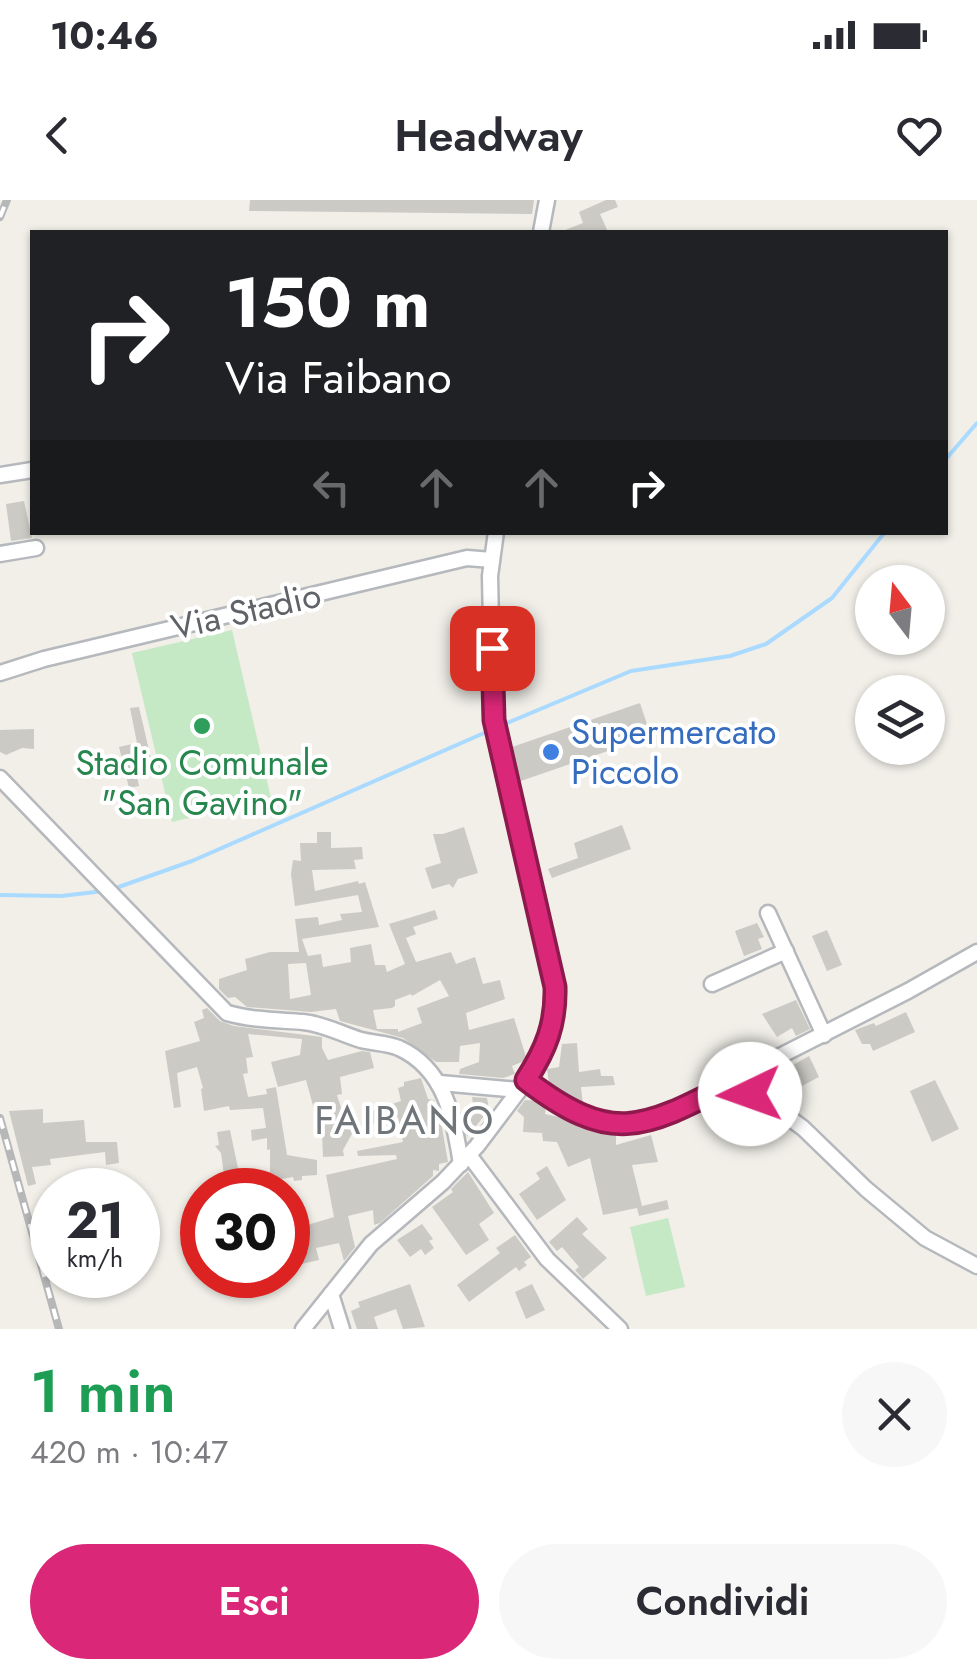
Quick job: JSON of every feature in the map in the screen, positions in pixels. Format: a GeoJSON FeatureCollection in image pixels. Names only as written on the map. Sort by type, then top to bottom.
{"type":"FeatureCollection","features":[{"type":"Feature","properties":{"kind":"street"},"geometry":{"type":"LineString","coordinates":[[541,230],[547,200]]}},
{"type":"Feature","properties":{"kind":"street"},"geometry":{"type":"LineString","coordinates":[[0,475],[30,470]]}},
{"type":"Feature","properties":{"kind":"street"},"geometry":{"type":"LineString","coordinates":[[303,1329],[370,1244],[465,1160],[523,1085],[544,1052],[552,1030],[555,987],[495,727],[492,560],[496,535]]}},
{"type":"Feature","properties":{"kind":"street"},"geometry":{"type":"LineString","coordinates":[[0,554],[36,548]]}},
{"type":"Feature","properties":{"kind":"street","name":"Via Stadio"},"geometry":{"type":"LineString","coordinates":[[0,673],[44,659],[467,558],[492,560]]}},
{"type":"Feature","properties":{"kind":"street"},"geometry":{"type":"LineString","coordinates":[[0,778],[227,1013],[320,1024],[360,1040],[394,1046],[426,1066],[440,1083],[465,1160],[547,1259],[620,1329]]}},
{"type":"Feature","properties":{"kind":"street"},"geometry":{"type":"LineString","coordinates":[[768,913],[824,1036]]}},
{"type":"Feature","properties":{"kind":"street"},"geometry":{"type":"LineString","coordinates":[[712,984],[786,952]]}},
{"type":"Feature","properties":{"kind":"street"},"geometry":{"type":"LineString","coordinates":[[440,1083],[523,1085],[580,1117],[616,1125],[662,1116],[824,1036],[977,952]]}},
{"type":"Feature","properties":{"kind":"street"},"geometry":{"type":"LineString","coordinates":[[730,1084],[770,1104],[803,1128],[866,1189],[925,1238],[977,1266]]}},
{"type":"Feature","properties":{"kind":"street"},"geometry":{"type":"LineString","coordinates":[[331,1294],[342,1329]]}},
{"type":"Feature","properties":{"kind":"green space","name":"Stadio Comunale \"San Gavino\""},"geometry":{"type":"Polygon","coordinates":[[[232,630],[271,798],[172,822],[132,653],[232,630]]]}},
{"type":"Feature","properties":{"kind":"green space"},"geometry":{"type":"Polygon","coordinates":[[[668,1218],[685,1287],[646,1296],[630,1227],[668,1218]]]}},
{"type":"Feature","properties":{"kind":"building"},"geometry":{"type":"Polygon","coordinates":[[[250,200],[534,200],[532,214],[249,211],[250,200]]]}},
{"type":"Feature","properties":{"kind":"building"},"geometry":{"type":"Polygon","coordinates":[[[606,200],[615,200],[618,207],[600,214],[607,230],[565,230],[583,223],[579,212],[606,200]]]}},
{"type":"Feature","properties":{"kind":"building"},"geometry":{"type":"Polygon","coordinates":[[[24,501],[32,538],[11,541],[6,504],[24,501]]]}},
{"type":"Feature","properties":{"kind":"building"},"geometry":{"type":"Polygon","coordinates":[[[640,703],[651,736],[518,782],[512,747],[640,703]]]}},
{"type":"Feature","properties":{"kind":"building"},"geometry":{"type":"Polygon","coordinates":[[[139,707],[154,772],[137,777],[139,786],[129,788],[119,747],[137,743],[130,708],[139,707]]]}},
{"type":"Feature","properties":{"kind":"building"},"geometry":{"type":"Polygon","coordinates":[[[34,729],[34,749],[22,748],[6,755],[0,752],[0,730],[34,729]]]}},
{"type":"Feature","properties":{"kind":"building"},"geometry":{"type":"Polygon","coordinates":[[[622,825],[631,849],[552,878],[548,869],[578,858],[574,843],[622,825]]]}},
{"type":"Feature","properties":{"kind":"building"},"geometry":{"type":"Polygon","coordinates":[[[464,827],[478,873],[458,879],[453,888],[449,884],[432,889],[425,868],[441,863],[433,834],[464,827]]]}},
{"type":"Feature","properties":{"kind":"building"},"geometry":{"type":"Polygon","coordinates":[[[317,832],[331,832],[331,848],[362,847],[363,859],[354,860],[356,869],[312,870],[315,891],[365,882],[379,927],[302,939],[308,956],[321,954],[323,967],[351,962],[350,948],[371,944],[375,965],[385,965],[387,972],[405,964],[389,924],[435,910],[438,919],[413,927],[416,934],[406,938],[416,962],[451,952],[456,964],[475,957],[483,984],[500,980],[505,999],[466,1013],[469,1030],[514,1018],[527,1060],[512,1066],[515,1074],[503,1078],[459,1074],[460,1069],[479,1062],[480,1043],[460,1046],[459,1062],[436,1062],[403,1038],[340,1021],[336,1009],[311,1012],[247,1007],[219,989],[219,979],[247,970],[245,959],[270,952],[299,952],[295,919],[318,917],[319,925],[342,920],[340,914],[362,912],[358,895],[295,906],[293,860],[301,861],[300,843],[317,843],[317,832]],[[306,963],[288,964],[290,999],[311,995],[306,963]],[[440,980],[412,996],[395,1000],[392,1008],[373,1010],[377,1029],[398,1032],[422,1023],[417,1008],[449,996],[440,980]]]}},
{"type":"Feature","properties":{"kind":"building"},"geometry":{"type":"Polygon","coordinates":[[[757,923],[764,937],[758,939],[762,949],[744,956],[735,931],[757,923]]]}},
{"type":"Feature","properties":{"kind":"building"},"geometry":{"type":"Polygon","coordinates":[[[827,930],[842,965],[827,971],[812,936],[827,930]]]}},
{"type":"Feature","properties":{"kind":"building"},"geometry":{"type":"Polygon","coordinates":[[[796,1000],[810,1029],[796,1036],[792,1028],[777,1037],[762,1014],[796,1000]]]}},
{"type":"Feature","properties":{"kind":"building"},"geometry":{"type":"Polygon","coordinates":[[[207,1008],[220,1021],[234,1026],[322,1037],[328,1060],[370,1052],[374,1068],[340,1077],[342,1094],[337,1095],[347,1126],[357,1125],[343,1150],[344,1156],[323,1157],[322,1130],[306,1080],[278,1087],[271,1062],[300,1055],[302,1039],[248,1034],[253,1057],[246,1058],[248,1073],[243,1074],[248,1097],[267,1094],[266,1089],[276,1087],[287,1155],[317,1160],[317,1175],[310,1175],[310,1168],[270,1168],[267,1138],[252,1141],[251,1130],[266,1128],[263,1108],[230,1110],[229,1106],[204,1111],[197,1067],[177,1073],[181,1107],[174,1108],[165,1051],[200,1041],[194,1022],[204,1018],[202,1010],[207,1008]]]}},
{"type":"Feature","properties":{"kind":"building"},"geometry":{"type":"Polygon","coordinates":[[[906,1012],[915,1032],[873,1051],[870,1044],[862,1044],[855,1030],[874,1023],[876,1026],[906,1012]]]}},
{"type":"Feature","properties":{"kind":"building"},"geometry":{"type":"Polygon","coordinates":[[[577,1043],[579,1072],[600,1069],[601,1076],[613,1076],[615,1085],[581,1087],[583,1105],[549,1083],[547,1069],[559,1067],[562,1044],[577,1043]]]}},
{"type":"Feature","properties":{"kind":"building"},"geometry":{"type":"Polygon","coordinates":[[[809,1056],[819,1077],[779,1097],[758,1085],[809,1056]]]}},
{"type":"Feature","properties":{"kind":"building"},"geometry":{"type":"Polygon","coordinates":[[[421,1078],[428,1099],[434,1100],[448,1162],[439,1164],[439,1171],[433,1170],[433,1176],[380,1223],[374,1225],[373,1210],[348,1216],[355,1247],[344,1261],[339,1243],[316,1248],[319,1260],[310,1262],[310,1224],[334,1217],[326,1175],[397,1159],[396,1155],[358,1156],[357,1151],[403,1142],[398,1117],[368,1125],[364,1114],[401,1101],[398,1088],[404,1082],[421,1078]]]}},
{"type":"Feature","properties":{"kind":"building"},"geometry":{"type":"Polygon","coordinates":[[[935,1080],[959,1129],[932,1142],[910,1091],[935,1080]]]}},
{"type":"Feature","properties":{"kind":"building"},"geometry":{"type":"Polygon","coordinates":[[[472,1097],[487,1098],[489,1110],[467,1137],[462,1114],[474,1112],[472,1097]]]}},
{"type":"Feature","properties":{"kind":"building"},"geometry":{"type":"Polygon","coordinates":[[[525,1100],[539,1101],[546,1106],[545,1114],[578,1127],[616,1135],[616,1145],[651,1135],[658,1162],[632,1165],[642,1206],[667,1200],[669,1209],[639,1216],[637,1208],[603,1215],[590,1158],[568,1167],[557,1142],[543,1141],[542,1133],[523,1132],[524,1117],[517,1111],[525,1100]]]}},
{"type":"Feature","properties":{"kind":"building"},"geometry":{"type":"Polygon","coordinates":[[[43,1109],[43,1123],[84,1120],[86,1142],[117,1142],[119,1163],[106,1165],[105,1152],[50,1159],[51,1165],[30,1168],[28,1186],[9,1111],[43,1109]]]}},
{"type":"Feature","properties":{"kind":"building"},"geometry":{"type":"Polygon","coordinates":[[[230,1130],[238,1168],[223,1168],[221,1153],[215,1146],[219,1145],[217,1132],[230,1130]]]}},
{"type":"Feature","properties":{"kind":"building"},"geometry":{"type":"Polygon","coordinates":[[[547,1166],[566,1200],[537,1220],[519,1194],[540,1179],[536,1173],[547,1166]]]}},
{"type":"Feature","properties":{"kind":"building"},"geometry":{"type":"Polygon","coordinates":[[[468,1172],[494,1213],[479,1224],[489,1240],[466,1255],[432,1207],[453,1192],[451,1189],[468,1172]]]}},
{"type":"Feature","properties":{"kind":"building"},"geometry":{"type":"Polygon","coordinates":[[[577,1217],[588,1229],[582,1234],[607,1258],[583,1279],[575,1270],[579,1267],[562,1247],[557,1251],[549,1242],[577,1217]]]}},
{"type":"Feature","properties":{"kind":"building"},"geometry":{"type":"Polygon","coordinates":[[[422,1224],[433,1239],[429,1241],[434,1248],[425,1255],[421,1249],[410,1257],[397,1240],[422,1224]]]}},
{"type":"Feature","properties":{"kind":"building"},"geometry":{"type":"Polygon","coordinates":[[[515,1235],[531,1257],[524,1262],[527,1265],[519,1271],[516,1267],[469,1302],[457,1285],[500,1253],[496,1248],[515,1235]]]}},
{"type":"Feature","properties":{"kind":"building"},"geometry":{"type":"Polygon","coordinates":[[[410,1284],[425,1327],[403,1329],[396,1309],[374,1317],[378,1329],[357,1329],[351,1311],[360,1307],[358,1302],[410,1284]]]}},
{"type":"Feature","properties":{"kind":"building"},"geometry":{"type":"Polygon","coordinates":[[[532,1284],[545,1310],[526,1319],[515,1292],[532,1284]]]}},
{"type":"Feature","properties":{"kind":"waterway"},"geometry":{"type":"LineString","coordinates":[[948,457],[977,423]]}},
{"type":"Feature","properties":{"kind":"waterway"},"geometry":{"type":"LineString","coordinates":[[500,726],[631,671],[730,656],[766,644],[832,598],[883,535]]}},
{"type":"Feature","properties":{"kind":"waterway"},"geometry":{"type":"LineString","coordinates":[[113,889],[192,861],[491,730]]}},
{"type":"Feature","properties":{"kind":"waterway"},"geometry":{"type":"LineString","coordinates":[[0,895],[61,896],[104,891]]}},
{"type":"Feature","properties":{"kind":"railway"},"geometry":{"type":"LineString","coordinates":[[0,217],[7,200]]}},
{"type":"Feature","properties":{"kind":"railway"},"geometry":{"type":"LineString","coordinates":[[0,1118],[59,1329]]}},
{"type":"Feature","properties":{"kind":"place","name":"Stadio Comunale \"San Gavino\""},"geometry":{"type":"Point","coordinates":[202,726]}},
{"type":"Feature","properties":{"kind":"place","name":"Supermercato Piccolo"},"geometry":{"type":"Point","coordinates":[551,752]}},
{"type":"Feature","properties":{"kind":"district","name":"FAIBANO"},"geometry":{"type":"Point","coordinates":[405,1120]}},
{"type":"Feature","properties":{"kind":"route"},"geometry":{"type":"LineString","coordinates":[[492,648],[494,720],[555,987],[552,1030],[544,1052],[526,1080],[580,1117],[616,1125],[662,1116],[730,1084],[750,1094]]}}]}
